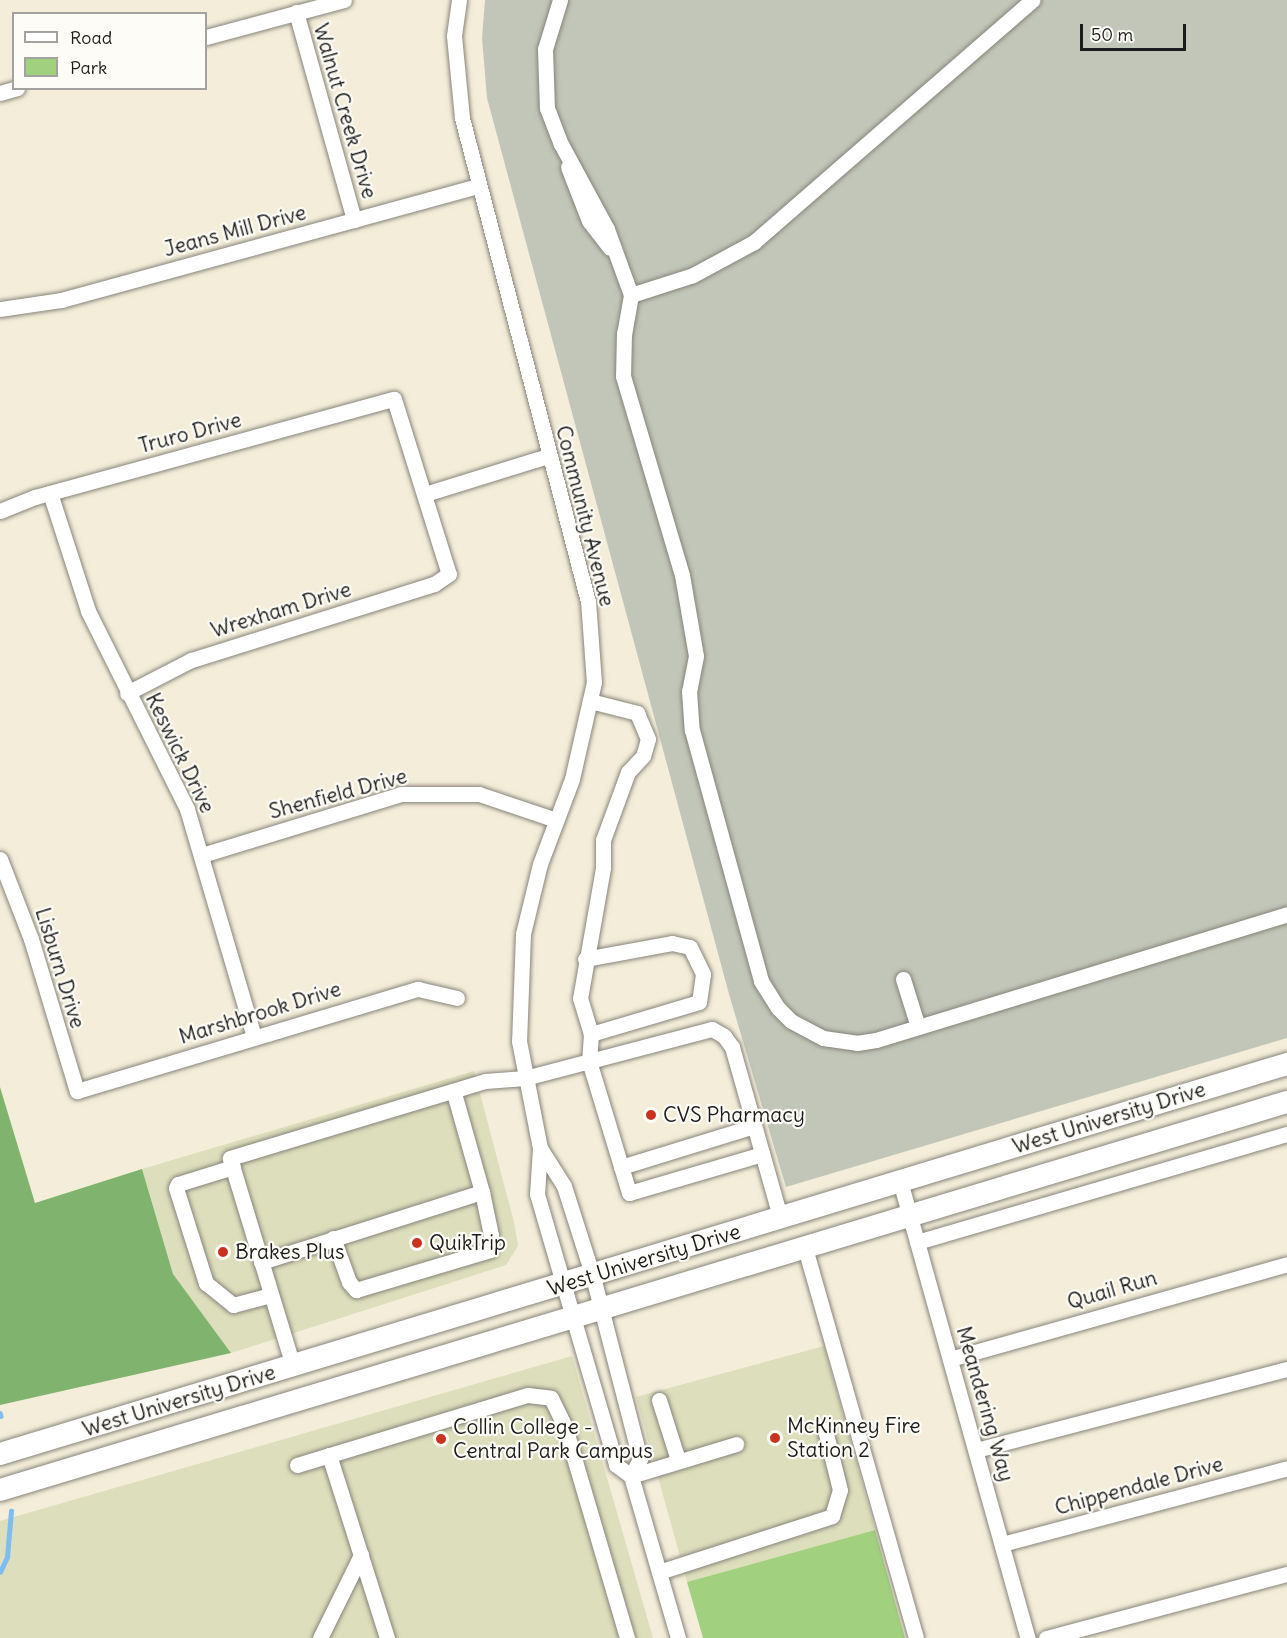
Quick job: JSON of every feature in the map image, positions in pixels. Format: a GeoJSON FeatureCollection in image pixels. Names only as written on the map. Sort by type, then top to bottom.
{"type":"FeatureCollection","features":[{"type":"Feature","properties":{"kind":"highway","name":"West University Drive"},"geometry":{"type":"LineString","coordinates":[[0,1454],[593,1277],[780,1217],[1287,1064]]}},
{"type":"Feature","properties":{"kind":"highway","name":"West University Drive"},"geometry":{"type":"LineString","coordinates":[[0,1490],[1287,1102]]}},
{"type":"Feature","properties":{"kind":"street"},"geometry":{"type":"LineString","coordinates":[[207,37],[344,0]]}},
{"type":"Feature","properties":{"kind":"street","name":"Community Avenue"},"geometry":{"type":"LineString","coordinates":[[459,0],[454,36],[462,118],[588,601],[594,682],[572,779],[540,864],[523,934],[519,1041],[540,1148],[537,1194],[616,1465],[631,1476],[678,1638]]}},
{"type":"Feature","properties":{"kind":"street"},"geometry":{"type":"LineString","coordinates":[[560,0],[548,34],[544,79],[548,108],[589,221],[617,255],[631,295],[622,353],[626,396],[682,575],[696,656],[689,691],[692,730],[761,981],[791,1021],[823,1038],[857,1043],[918,1027],[1287,914]]}},
{"type":"Feature","properties":{"kind":"street"},"geometry":{"type":"LineString","coordinates":[[631,295],[693,274],[754,242],[1032,0]]}},
{"type":"Feature","properties":{"kind":"street","name":"Walnut Creek Drive"},"geometry":{"type":"LineString","coordinates":[[296,12],[354,220]]}},
{"type":"Feature","properties":{"kind":"street","name":"Jeans Mill Drive"},"geometry":{"type":"LineString","coordinates":[[0,309],[61,300],[479,186]]}},
{"type":"Feature","properties":{"kind":"street","name":"Truro Drive"},"geometry":{"type":"LineString","coordinates":[[0,511],[50,493],[394,399],[425,494]]}},
{"type":"Feature","properties":{"kind":"street"},"geometry":{"type":"LineString","coordinates":[[425,494],[549,456]]}},
{"type":"Feature","properties":{"kind":"street","name":"Keswick Drive"},"geometry":{"type":"LineString","coordinates":[[50,493],[88,611],[187,810],[254,1037]]}},
{"type":"Feature","properties":{"kind":"street","name":"Wrexham Drive"},"geometry":{"type":"LineString","coordinates":[[128,693],[191,660],[434,584],[449,574],[425,494]]}},
{"type":"Feature","properties":{"kind":"street"},"geometry":{"type":"LineString","coordinates":[[590,701],[637,713],[648,739],[643,756],[628,772],[603,840],[603,868],[585,959],[580,998],[591,1034],[589,1061],[628,1193],[762,1154]]}},
{"type":"Feature","properties":{"kind":"street","name":"Shenfield Drive"},"geometry":{"type":"LineString","coordinates":[[202,855],[401,794],[479,794],[556,820]]}},
{"type":"Feature","properties":{"kind":"street","name":"Lisburn Drive"},"geometry":{"type":"LineString","coordinates":[[0,859],[31,939],[77,1091]]}},
{"type":"Feature","properties":{"kind":"street"},"geometry":{"type":"LineString","coordinates":[[585,959],[672,943],[690,947],[703,974],[699,1002],[591,1034]]}},
{"type":"Feature","properties":{"kind":"street"},"geometry":{"type":"LineString","coordinates":[[903,979],[918,1027]]}},
{"type":"Feature","properties":{"kind":"street","name":"Marshbrook Drive"},"geometry":{"type":"LineString","coordinates":[[77,1091],[418,989],[457,998]]}},
{"type":"Feature","properties":{"kind":"street"},"geometry":{"type":"LineString","coordinates":[[293,1366],[230,1158],[485,1082],[525,1078],[704,1030],[718,1032],[732,1047],[780,1217]]}},
{"type":"Feature","properties":{"kind":"street"},"geometry":{"type":"LineString","coordinates":[[333,1238],[349,1282],[356,1290],[490,1250],[491,1235],[482,1192],[454,1093]]}},
{"type":"Feature","properties":{"kind":"street"},"geometry":{"type":"LineString","coordinates":[[621,1167],[754,1126]]}},
{"type":"Feature","properties":{"kind":"street"},"geometry":{"type":"LineString","coordinates":[[917,1242],[1287,1134]]}},
{"type":"Feature","properties":{"kind":"street","name":"Community Avenue"},"geometry":{"type":"LineString","coordinates":[[540,1148],[564,1186],[593,1277],[640,1459],[631,1476]]}},
{"type":"Feature","properties":{"kind":"street"},"geometry":{"type":"LineString","coordinates":[[233,1167],[178,1184],[176,1188],[206,1283],[233,1305],[271,1295]]}},
{"type":"Feature","properties":{"kind":"street","name":"Meandering Way"},"geometry":{"type":"LineString","coordinates":[[900,1181],[1028,1638]]}},
{"type":"Feature","properties":{"kind":"street"},"geometry":{"type":"LineString","coordinates":[[261,1262],[482,1192]]}},
{"type":"Feature","properties":{"kind":"street"},"geometry":{"type":"LineString","coordinates":[[805,1248],[916,1638]]}},
{"type":"Feature","properties":{"kind":"street","name":"Quail Run"},"geometry":{"type":"LineString","coordinates":[[950,1359],[1287,1264]]}},
{"type":"Feature","properties":{"kind":"street"},"geometry":{"type":"LineString","coordinates":[[976,1450],[1287,1369]]}},
{"type":"Feature","properties":{"kind":"street"},"geometry":{"type":"LineString","coordinates":[[297,1465],[528,1395],[551,1398],[565,1427],[627,1638]]}},
{"type":"Feature","properties":{"kind":"street"},"geometry":{"type":"LineString","coordinates":[[660,1400],[678,1460]]}},
{"type":"Feature","properties":{"kind":"street"},"geometry":{"type":"LineString","coordinates":[[659,1572],[832,1516],[840,1490],[825,1430]]}},
{"type":"Feature","properties":{"kind":"street"},"geometry":{"type":"LineString","coordinates":[[631,1476],[736,1444]]}},
{"type":"Feature","properties":{"kind":"street"},"geometry":{"type":"LineString","coordinates":[[329,1455],[387,1638]]}},
{"type":"Feature","properties":{"kind":"street","name":"Chippendale Drive"},"geometry":{"type":"LineString","coordinates":[[1002,1544],[1287,1468]]}},
{"type":"Feature","properties":{"kind":"street"},"geometry":{"type":"LineString","coordinates":[[320,1638],[361,1555]]}},
{"type":"Feature","properties":{"kind":"street"},"geometry":{"type":"LineString","coordinates":[[1046,1638],[1287,1574]]}},
{"type":"Feature","properties":{"kind":"shaded area"},"geometry":{"type":"Polygon","coordinates":[[[485,0],[1287,0],[1287,1038],[786,1187],[729,994],[487,98],[482,38],[485,0]]]}},
{"type":"Feature","properties":{"kind":"shaded area"},"geometry":{"type":"Polygon","coordinates":[[[474,1071],[514,1222],[518,1246],[506,1265],[231,1353],[173,1274],[142,1169],[474,1071]]]}},
{"type":"Feature","properties":{"kind":"shaded area"},"geometry":{"type":"Polygon","coordinates":[[[824,1346],[875,1530],[687,1582],[636,1397],[824,1346]]]}},
{"type":"Feature","properties":{"kind":"shaded area","name":"Collin College - Central Park Campus"},"geometry":{"type":"Polygon","coordinates":[[[572,1356],[653,1638],[0,1638],[0,1521],[572,1356]]]}},
{"type":"Feature","properties":{"kind":"green space"},"geometry":{"type":"Polygon","coordinates":[[[0,1087],[35,1203],[142,1169],[173,1274],[231,1353],[0,1405],[0,1087]]]}},
{"type":"Feature","properties":{"kind":"green space"},"geometry":{"type":"Polygon","coordinates":[[[875,1530],[905,1638],[703,1638],[687,1582],[875,1530]]]}},
{"type":"Feature","properties":{"kind":"waterway"},"geometry":{"type":"LineString","coordinates":[[0,1572],[7,1557],[11,1511]]}},
{"type":"Feature","properties":{"kind":"place","name":"CVS Pharmacy"},"geometry":{"type":"Point","coordinates":[651,1115]}},
{"type":"Feature","properties":{"kind":"place","name":"QuikTrip"},"geometry":{"type":"Point","coordinates":[417,1243]}},
{"type":"Feature","properties":{"kind":"place","name":"Brakes Plus"},"geometry":{"type":"Point","coordinates":[223,1252]}},
{"type":"Feature","properties":{"kind":"place","name":"McKinney Fire Station 2"},"geometry":{"type":"Point","coordinates":[775,1438]}},
{"type":"Feature","properties":{"kind":"place","name":"Collin College - Central Park Campus"},"geometry":{"type":"Point","coordinates":[441,1439]}}]}
